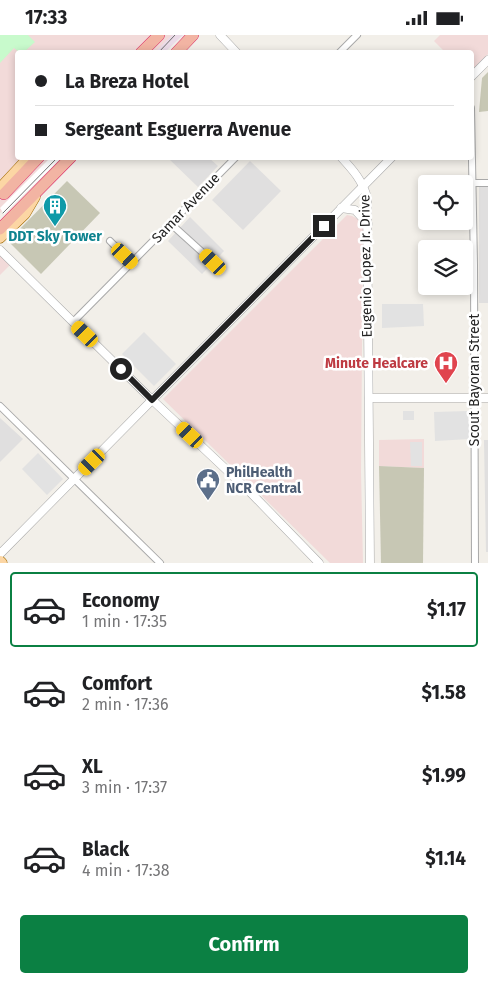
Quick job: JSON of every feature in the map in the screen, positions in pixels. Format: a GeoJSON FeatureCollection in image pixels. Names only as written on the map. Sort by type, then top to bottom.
{"type":"FeatureCollection","features":[{"type":"Feature","properties":{"kind":"highway"},"geometry":{"type":"LineString","coordinates":[[145,50],[159,35]]}},
{"type":"Feature","properties":{"kind":"highway"},"geometry":{"type":"LineString","coordinates":[[179,50],[193,35]]}},
{"type":"Feature","properties":{"kind":"highway"},"geometry":{"type":"LineString","coordinates":[[2,191],[36,160]]}},
{"type":"Feature","properties":{"kind":"highway"},"geometry":{"type":"LineString","coordinates":[[0,229],[68,160]]}},
{"type":"Feature","properties":{"kind":"main road"},"geometry":{"type":"LineString","coordinates":[[2,191],[27,160]]}},
{"type":"Feature","properties":{"kind":"main road"},"geometry":{"type":"LineString","coordinates":[[0,238],[25,214],[39,190]]}},
{"type":"Feature","properties":{"kind":"street"},"geometry":{"type":"LineString","coordinates":[[220,35],[233,50]]}},
{"type":"Feature","properties":{"kind":"street"},"geometry":{"type":"LineString","coordinates":[[342,50],[357,35]]}},
{"type":"Feature","properties":{"kind":"street"},"geometry":{"type":"LineString","coordinates":[[474,74],[488,60]]}},
{"type":"Feature","properties":{"kind":"street","name":"Samar Avenue"},"geometry":{"type":"LineString","coordinates":[[73,323],[233,160]]}},
{"type":"Feature","properties":{"kind":"street","name":"Eugenio Lopez Jr. Drive"},"geometry":{"type":"LineString","coordinates":[[344,160],[364,185],[367,197],[370,563]]}},
{"type":"Feature","properties":{"kind":"street"},"geometry":{"type":"LineString","coordinates":[[0,554],[389,160]]}},
{"type":"Feature","properties":{"kind":"street","name":"Scout Bayoran Street"},"geometry":{"type":"LineString","coordinates":[[472,160],[473,175]]}},
{"type":"Feature","properties":{"kind":"street"},"geometry":{"type":"LineString","coordinates":[[473,183],[488,183]]}},
{"type":"Feature","properties":{"kind":"street","name":"Scout Bayoran Street"},"geometry":{"type":"LineString","coordinates":[[473,183],[475,563]]}},
{"type":"Feature","properties":{"kind":"street"},"geometry":{"type":"LineString","coordinates":[[341,208],[355,211],[368,224]]}},
{"type":"Feature","properties":{"kind":"street"},"geometry":{"type":"LineString","coordinates":[[171,224],[213,262]]}},
{"type":"Feature","properties":{"kind":"street"},"geometry":{"type":"LineString","coordinates":[[110,241],[132,263]]}},
{"type":"Feature","properties":{"kind":"street"},"geometry":{"type":"LineString","coordinates":[[0,250],[152,400],[250,492],[319,563]]}},
{"type":"Feature","properties":{"kind":"street"},"geometry":{"type":"LineString","coordinates":[[369,398],[488,398]]}},
{"type":"Feature","properties":{"kind":"street"},"geometry":{"type":"LineString","coordinates":[[0,405],[160,563]]}},
{"type":"Feature","properties":{"kind":"shaded area"},"geometry":{"type":"Polygon","coordinates":[[[0,35],[177,35],[162,50],[15,50],[15,160],[54,160],[0,213],[0,35]]]}},
{"type":"Feature","properties":{"kind":"shaded area"},"geometry":{"type":"Polygon","coordinates":[[[172,35],[183,35],[167,50],[157,50],[172,35]]]}},
{"type":"Feature","properties":{"kind":"shaded area"},"geometry":{"type":"Polygon","coordinates":[[[440,35],[488,35],[488,54],[474,68],[474,50],[443,50],[434,41],[440,35]]]}},
{"type":"Feature","properties":{"kind":"shaded area"},"geometry":{"type":"Polygon","coordinates":[[[488,72],[488,111],[479,112],[482,78],[488,72]]]}},
{"type":"Feature","properties":{"kind":"shaded area"},"geometry":{"type":"Polygon","coordinates":[[[170,160],[211,160],[218,166],[198,187],[170,160]]]}},
{"type":"Feature","properties":{"kind":"shaded area"},"geometry":{"type":"Polygon","coordinates":[[[250,161],[281,191],[243,230],[212,200],[250,161]]]}},
{"type":"Feature","properties":{"kind":"shaded area","name":"DDT Sky Tower"},"geometry":{"type":"Polygon","coordinates":[[[67,181],[100,213],[41,274],[8,241],[67,181]]]}},
{"type":"Feature","properties":{"kind":"shaded area"},"geometry":{"type":"Polygon","coordinates":[[[479,185],[488,186],[488,303],[479,303],[479,185]]]}},
{"type":"Feature","properties":{"kind":"shaded area"},"geometry":{"type":"Polygon","coordinates":[[[347,215],[358,219],[363,225],[361,472],[363,563],[330,563],[163,399],[347,215]]]}},
{"type":"Feature","properties":{"kind":"shaded area"},"geometry":{"type":"Polygon","coordinates":[[[190,217],[224,251],[202,274],[168,241],[190,217]]]}},
{"type":"Feature","properties":{"kind":"shaded area"},"geometry":{"type":"Polygon","coordinates":[[[0,255],[10,265],[0,275],[0,255]]]}},
{"type":"Feature","properties":{"kind":"shaded area"},"geometry":{"type":"Polygon","coordinates":[[[382,304],[423,304],[424,326],[382,328],[382,304]]]}},
{"type":"Feature","properties":{"kind":"shaded area"},"geometry":{"type":"Polygon","coordinates":[[[144,332],[176,364],[154,386],[122,354],[144,332]]]}},
{"type":"Feature","properties":{"kind":"shaded area"},"geometry":{"type":"Polygon","coordinates":[[[403,411],[414,411],[414,420],[403,420],[403,411]]]}},
{"type":"Feature","properties":{"kind":"shaded area"},"geometry":{"type":"Polygon","coordinates":[[[468,411],[470,439],[435,441],[434,412],[468,411]]]}},
{"type":"Feature","properties":{"kind":"shaded area"},"geometry":{"type":"Polygon","coordinates":[[[0,418],[23,439],[0,462],[0,418]]]}},
{"type":"Feature","properties":{"kind":"shaded area"},"geometry":{"type":"Polygon","coordinates":[[[424,439],[424,468],[379,466],[379,440],[424,439]]]}},
{"type":"Feature","properties":{"kind":"shaded area"},"geometry":{"type":"Polygon","coordinates":[[[484,440],[488,440],[488,552],[486,552],[484,440]]]}},
{"type":"Feature","properties":{"kind":"shaded area"},"geometry":{"type":"Polygon","coordinates":[[[410,442],[422,442],[422,466],[411,466],[410,442]]]}},
{"type":"Feature","properties":{"kind":"shaded area"},"geometry":{"type":"Polygon","coordinates":[[[38,453],[63,479],[47,495],[22,469],[38,453]]]}},
{"type":"Feature","properties":{"kind":"shaded area"},"geometry":{"type":"Polygon","coordinates":[[[379,466],[424,468],[423,563],[381,563],[379,466]]]}},
{"type":"Feature","properties":{"kind":"green space"},"geometry":{"type":"Polygon","coordinates":[[[0,35],[28,35],[35,42],[26,50],[16,50],[14,48],[0,63],[0,35]]]}},
{"type":"Feature","properties":{"kind":"pier"},"geometry":{"type":"Polygon","coordinates":[[[48,160],[59,160],[4,214],[0,208],[48,160]]]}},
{"type":"Feature","properties":{"kind":"tram line"},"geometry":{"type":"LineString","coordinates":[[161,50],[175,35]]}},
{"type":"Feature","properties":{"kind":"tram line"},"geometry":{"type":"LineString","coordinates":[[3,213],[55,160]]}},
{"type":"Feature","properties":{"kind":"place","name":"DDT Sky Tower"},"geometry":{"type":"Point","coordinates":[55,227]}},
{"type":"Feature","properties":{"kind":"place","name":"Minute Healcare"},"geometry":{"type":"Point","coordinates":[446,384]}},
{"type":"Feature","properties":{"kind":"place","name":"PhilHealth NCR Central"},"geometry":{"type":"Point","coordinates":[208,501]}},
{"type":"Feature","properties":{"kind":"route"},"geometry":{"type":"LineString","coordinates":[[121,369],[152,400],[324,226]]}}]}
